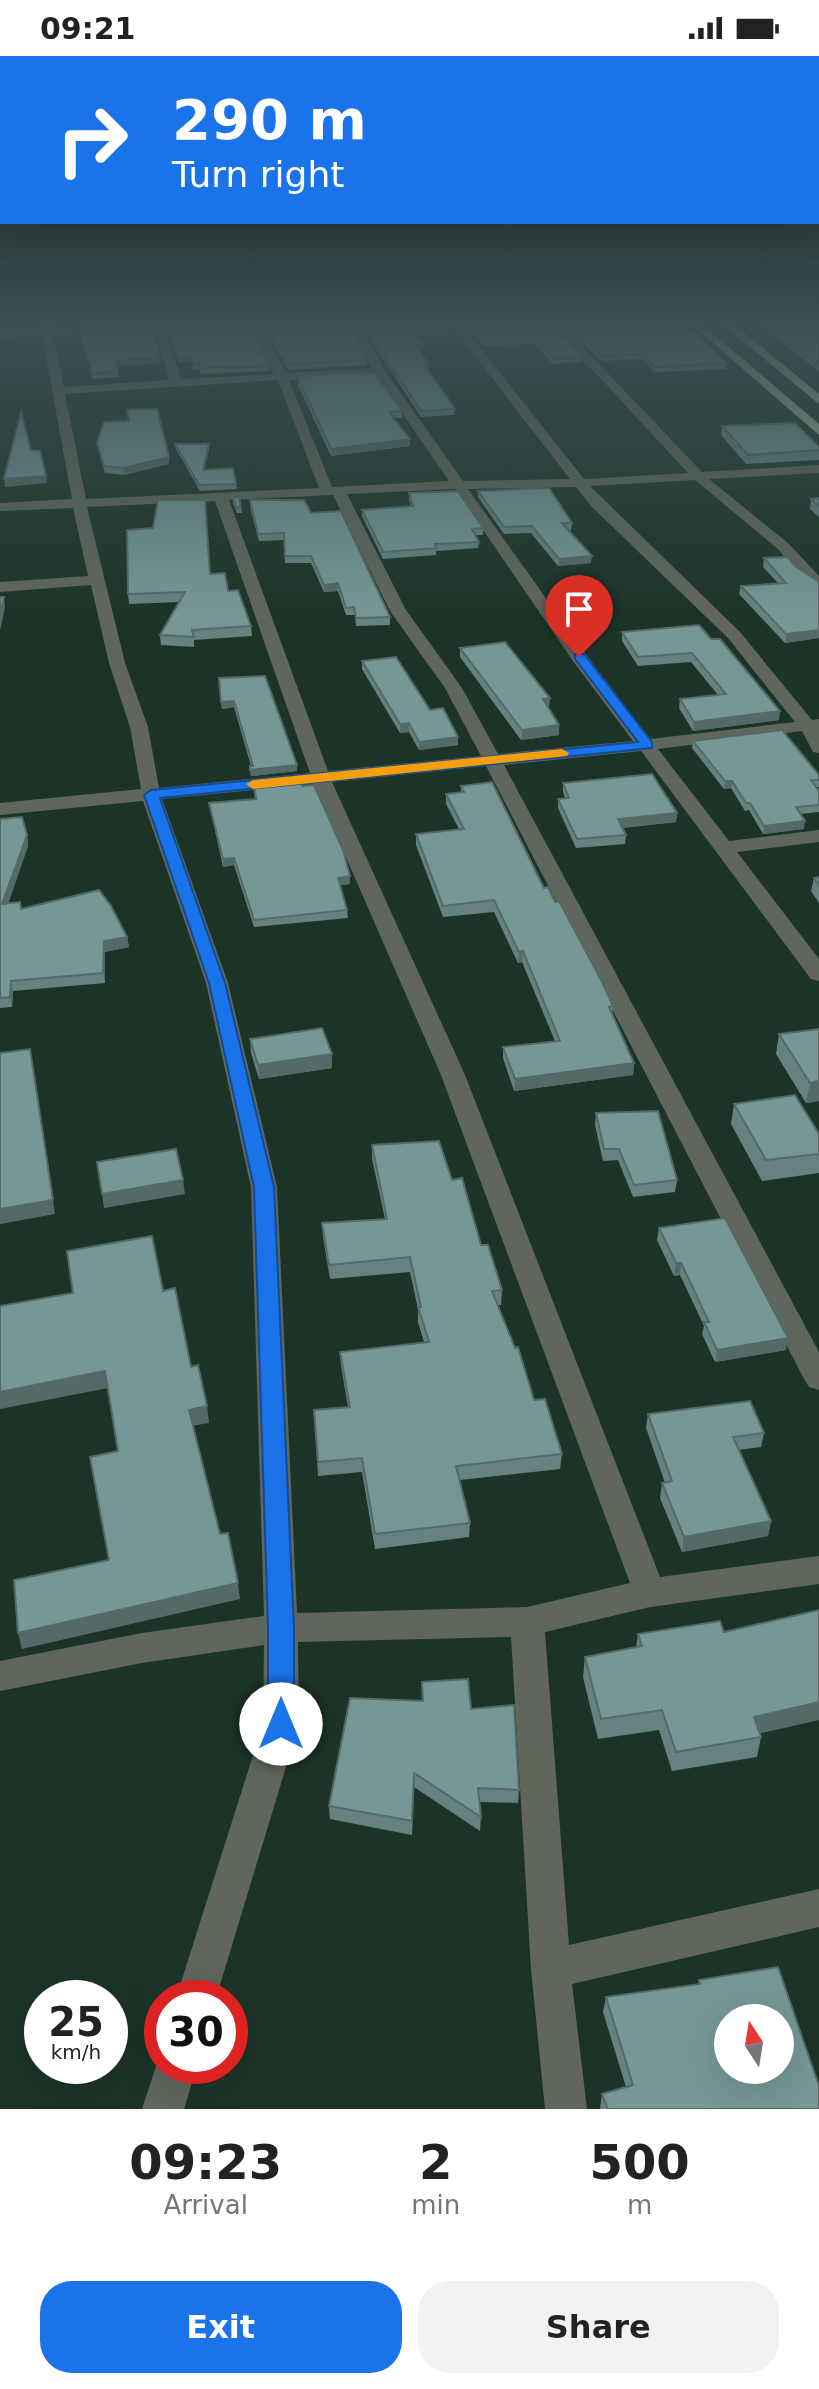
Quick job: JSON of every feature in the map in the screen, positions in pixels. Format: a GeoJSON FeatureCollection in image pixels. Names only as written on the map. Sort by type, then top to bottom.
{"type":"FeatureCollection","features":[{"type":"Feature","properties":{"kind":"street"},"geometry":{"type":"LineString","coordinates":[[66,421],[97,580],[117,663],[139,727],[151,795],[217,983],[264,1187],[281,1628],[281,1724],[202,1980]]}},
{"type":"Feature","properties":{"kind":"street"},"geometry":{"type":"LineString","coordinates":[[301,421],[334,493],[398,611],[453,688],[492,760],[819,1379]]}},
{"type":"Feature","properties":{"kind":"street"},"geometry":{"type":"LineString","coordinates":[[414,421],[579,657],[819,974]]}},
{"type":"Feature","properties":{"kind":"street"},"geometry":{"type":"LineString","coordinates":[[531,421],[596,503],[734,635],[814,726],[819,748]]}},
{"type":"Feature","properties":{"kind":"street"},"geometry":{"type":"LineString","coordinates":[[646,421],[698,476],[784,547],[801,569],[819,584]]}},
{"type":"Feature","properties":{"kind":"street"},"geometry":{"type":"LineString","coordinates":[[0,507],[458,485],[580,483],[819,469]]}},
{"type":"Feature","properties":{"kind":"street"},"geometry":{"type":"LineString","coordinates":[[221,498],[321,778],[453,1075],[650,1593]]}},
{"type":"Feature","properties":{"kind":"street"},"geometry":{"type":"LineString","coordinates":[[0,587],[97,580]]}},
{"type":"Feature","properties":{"kind":"street"},"geometry":{"type":"LineString","coordinates":[[0,809],[814,726]]}},
{"type":"Feature","properties":{"kind":"street"},"geometry":{"type":"LineString","coordinates":[[723,848],[819,836]]}},
{"type":"Feature","properties":{"kind":"street"},"geometry":{"type":"LineString","coordinates":[[0,1676],[142,1648],[281,1628],[527,1622],[650,1593],[819,1570]]}},
{"type":"Feature","properties":{"kind":"street"},"geometry":{"type":"LineString","coordinates":[[527,1622],[551,1969],[566,2109]]}},
{"type":"Feature","properties":{"kind":"street"},"geometry":{"type":"LineString","coordinates":[[551,1969],[819,1908]]}},
{"type":"Feature","properties":{"kind":"street"},"geometry":{"type":"LineString","coordinates":[[163,2109],[171,2084]]}},
{"type":"Feature","properties":{"kind":"building"},"geometry":{"type":"Polygon","coordinates":[[[19,421],[23,421],[31,450],[40,451],[46,476],[4,479],[19,421]]]}},
{"type":"Feature","properties":{"kind":"building"},"geometry":{"type":"Polygon","coordinates":[[[160,421],[169,457],[123,468],[104,466],[97,443],[104,422],[160,421]]]}},
{"type":"Feature","properties":{"kind":"building"},"geometry":{"type":"Polygon","coordinates":[[[318,421],[396,421],[410,439],[331,449],[318,421]]]}},
{"type":"Feature","properties":{"kind":"building"},"geometry":{"type":"Polygon","coordinates":[[[795,423],[819,450],[748,455],[722,426],[795,423]]]}},
{"type":"Feature","properties":{"kind":"building"},"geometry":{"type":"Polygon","coordinates":[[[175,444],[209,444],[203,470],[233,468],[236,484],[199,485],[175,444]]]}},
{"type":"Feature","properties":{"kind":"building"},"geometry":{"type":"Polygon","coordinates":[[[549,488],[572,523],[562,523],[592,556],[559,559],[532,526],[504,527],[478,491],[549,488]]]}},
{"type":"Feature","properties":{"kind":"building"},"geometry":{"type":"Polygon","coordinates":[[[458,491],[483,528],[472,529],[479,542],[435,544],[436,548],[383,552],[362,510],[413,506],[409,493],[458,491]]]}},
{"type":"Feature","properties":{"kind":"building"},"geometry":{"type":"Polygon","coordinates":[[[239,497],[241,507],[237,508],[233,498],[239,497]]]}},
{"type":"Feature","properties":{"kind":"building"},"geometry":{"type":"Polygon","coordinates":[[[158,500],[205,500],[210,574],[225,573],[228,591],[238,590],[251,626],[192,630],[194,637],[160,635],[185,592],[128,594],[127,530],[153,528],[158,500]]]}},
{"type":"Feature","properties":{"kind":"building"},"geometry":{"type":"Polygon","coordinates":[[[250,500],[304,500],[311,513],[341,511],[390,617],[356,618],[354,607],[346,608],[338,583],[324,585],[311,556],[285,556],[284,533],[258,534],[250,500]]]}},
{"type":"Feature","properties":{"kind":"building"},"geometry":{"type":"Polygon","coordinates":[[[788,557],[795,566],[819,582],[819,630],[786,634],[741,586],[786,583],[764,558],[788,557]]]}},
{"type":"Feature","properties":{"kind":"building"},"geometry":{"type":"Polygon","coordinates":[[[699,625],[711,639],[720,639],[780,711],[694,722],[680,699],[726,694],[692,653],[638,657],[622,632],[699,625]]]}},
{"type":"Feature","properties":{"kind":"building"},"geometry":{"type":"Polygon","coordinates":[[[505,642],[550,698],[543,699],[559,725],[522,730],[460,648],[505,642]]]}},
{"type":"Feature","properties":{"kind":"building"},"geometry":{"type":"Polygon","coordinates":[[[396,657],[430,710],[443,708],[458,737],[419,742],[409,723],[400,724],[362,661],[396,657]]]}},
{"type":"Feature","properties":{"kind":"building"},"geometry":{"type":"Polygon","coordinates":[[[265,676],[297,765],[250,770],[253,766],[234,701],[221,702],[219,678],[265,676]]]}},
{"type":"Feature","properties":{"kind":"building"},"geometry":{"type":"Polygon","coordinates":[[[782,730],[819,775],[819,780],[811,780],[819,791],[819,805],[796,807],[805,821],[764,826],[732,781],[725,781],[693,741],[782,730]]]}},
{"type":"Feature","properties":{"kind":"building"},"geometry":{"type":"Polygon","coordinates":[[[652,774],[677,813],[618,819],[626,835],[577,839],[558,799],[569,798],[563,783],[652,774]]]}},
{"type":"Feature","properties":{"kind":"building"},"geometry":{"type":"Polygon","coordinates":[[[301,781],[302,786],[314,785],[343,850],[350,876],[338,878],[347,910],[254,920],[234,858],[223,859],[209,803],[256,799],[254,786],[301,781]]]}},
{"type":"Feature","properties":{"kind":"building"},"geometry":{"type":"Polygon","coordinates":[[[492,782],[544,888],[548,887],[555,902],[559,901],[601,980],[613,1006],[609,1007],[634,1063],[515,1079],[503,1047],[560,1041],[523,951],[519,952],[494,900],[443,906],[416,834],[464,829],[446,794],[464,792],[461,786],[492,782]]]}},
{"type":"Feature","properties":{"kind":"building"},"geometry":{"type":"Polygon","coordinates":[[[22,817],[27,835],[2,904],[20,902],[21,909],[99,890],[127,937],[104,941],[103,973],[11,981],[10,997],[0,998],[0,819],[22,817]]]}},
{"type":"Feature","properties":{"kind":"building"},"geometry":{"type":"Polygon","coordinates":[[[322,1028],[332,1054],[258,1065],[250,1039],[322,1028]]]}},
{"type":"Feature","properties":{"kind":"building"},"geometry":{"type":"Polygon","coordinates":[[[819,1029],[819,1081],[810,1083],[779,1034],[819,1029]]]}},
{"type":"Feature","properties":{"kind":"building"},"geometry":{"type":"Polygon","coordinates":[[[30,1049],[53,1200],[0,1209],[0,1053],[30,1049]]]}},
{"type":"Feature","properties":{"kind":"building"},"geometry":{"type":"Polygon","coordinates":[[[795,1095],[819,1134],[819,1154],[766,1160],[734,1104],[795,1095]]]}},
{"type":"Feature","properties":{"kind":"building"},"geometry":{"type":"Polygon","coordinates":[[[658,1111],[677,1180],[634,1185],[619,1149],[604,1149],[596,1113],[658,1111]]]}},
{"type":"Feature","properties":{"kind":"building"},"geometry":{"type":"Polygon","coordinates":[[[439,1141],[452,1180],[462,1178],[481,1245],[488,1245],[502,1290],[492,1291],[515,1348],[518,1347],[534,1400],[545,1399],[562,1454],[456,1466],[470,1523],[375,1534],[362,1458],[318,1462],[314,1410],[350,1407],[340,1352],[429,1342],[418,1307],[421,1307],[410,1257],[329,1265],[322,1223],[387,1219],[372,1145],[439,1141]]]}},
{"type":"Feature","properties":{"kind":"building"},"geometry":{"type":"Polygon","coordinates":[[[176,1149],[183,1180],[102,1194],[97,1162],[176,1149]]]}},
{"type":"Feature","properties":{"kind":"building"},"geometry":{"type":"Polygon","coordinates":[[[725,1218],[788,1338],[717,1350],[704,1322],[709,1322],[681,1263],[676,1263],[659,1228],[725,1218]]]}},
{"type":"Feature","properties":{"kind":"building"},"geometry":{"type":"Polygon","coordinates":[[[152,1236],[163,1291],[175,1288],[191,1367],[198,1365],[207,1406],[189,1410],[220,1534],[228,1533],[238,1583],[18,1633],[14,1580],[109,1560],[90,1457],[118,1451],[105,1371],[0,1392],[0,1306],[73,1293],[67,1251],[152,1236]]]}},
{"type":"Feature","properties":{"kind":"building"},"geometry":{"type":"Polygon","coordinates":[[[750,1401],[764,1433],[733,1437],[771,1521],[684,1537],[662,1483],[672,1481],[648,1414],[750,1401]]]}},
{"type":"Feature","properties":{"kind":"building"},"geometry":{"type":"Polygon","coordinates":[[[819,1610],[819,1702],[754,1717],[761,1737],[676,1752],[662,1710],[601,1719],[585,1657],[642,1646],[638,1634],[720,1621],[724,1632],[819,1610]]]}},
{"type":"Feature","properties":{"kind":"building"},"geometry":{"type":"Polygon","coordinates":[[[468,1679],[471,1709],[514,1705],[519,1790],[478,1788],[481,1817],[414,1773],[412,1821],[329,1806],[350,1698],[423,1701],[422,1682],[468,1679]]]}},
{"type":"Feature","properties":{"kind":"building"},"geometry":{"type":"Polygon","coordinates":[[[778,1967],[791,2004],[714,2004],[714,2084],[794,2084],[794,2013],[819,2086],[819,2109],[608,2109],[602,2094],[633,2085],[606,1997],[700,1984],[699,1980],[778,1967]]]}},
{"type":"Feature","properties":{"kind":"slow traffic"},"geometry":{"type":"LineString","coordinates":[[253,784],[562,753]]}},
{"type":"Feature","properties":{"kind":"route"},"geometry":{"type":"LineString","coordinates":[[281,1724],[281,1628],[264,1187],[217,983],[151,795],[647,745],[579,657]]}}]}
